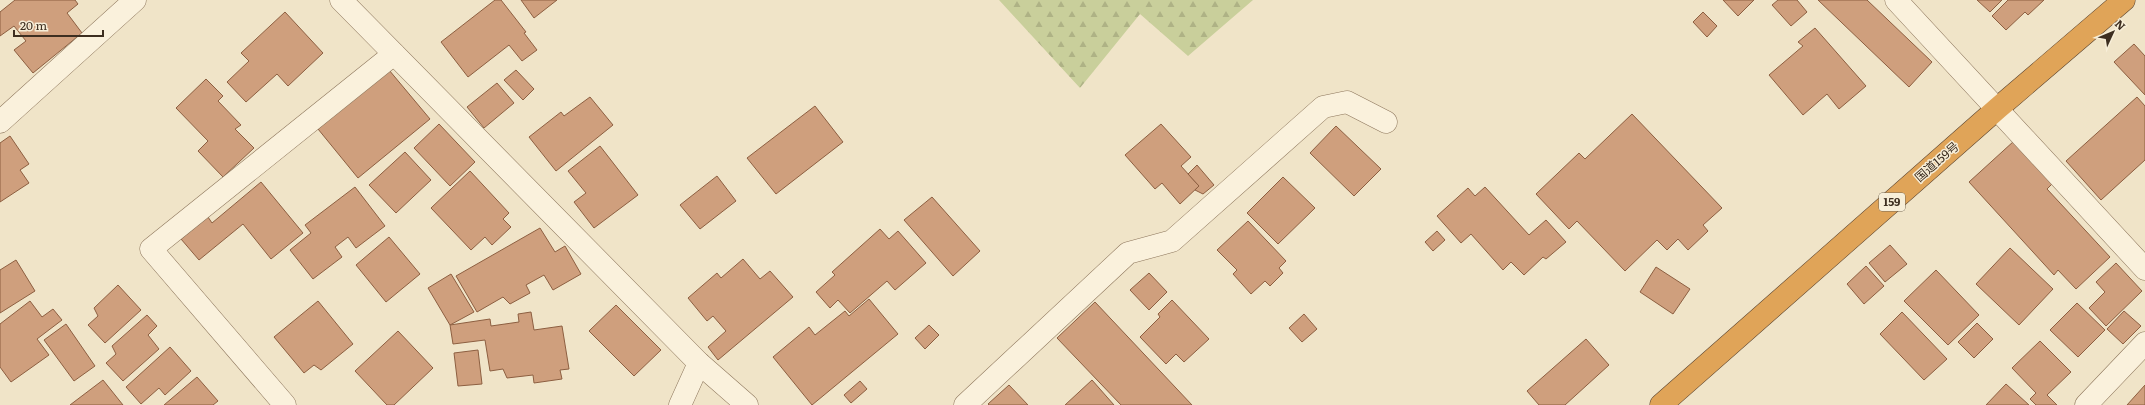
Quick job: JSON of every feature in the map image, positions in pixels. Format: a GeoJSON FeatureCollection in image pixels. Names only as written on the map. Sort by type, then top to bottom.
{"type":"FeatureCollection","features":[{"type":"Feature","properties":{"kind":"highway","name":"国道159号"},"geometry":{"type":"LineString","coordinates":[[1661,405],[1998,108],[2124,0]]}},
{"type":"Feature","properties":{"kind":"street"},"geometry":{"type":"LineString","coordinates":[[0,122],[135,0]]}},
{"type":"Feature","properties":{"kind":"street"},"geometry":{"type":"LineString","coordinates":[[340,0],[699,363],[747,405]]}},
{"type":"Feature","properties":{"kind":"street"},"geometry":{"type":"LineString","coordinates":[[1896,0],[1998,108],[2145,269]]}},
{"type":"Feature","properties":{"kind":"street"},"geometry":{"type":"LineString","coordinates":[[284,405],[152,249],[394,54]]}},
{"type":"Feature","properties":{"kind":"street"},"geometry":{"type":"LineString","coordinates":[[965,405],[1128,253],[1172,241],[1323,107],[1347,102],[1386,122]]}},
{"type":"Feature","properties":{"kind":"street"},"geometry":{"type":"LineString","coordinates":[[2086,405],[2145,343]]}},
{"type":"Feature","properties":{"kind":"street"},"geometry":{"type":"LineString","coordinates":[[680,405],[699,363]]}},
{"type":"Feature","properties":{"kind":"green space"},"geometry":{"type":"Polygon","coordinates":[[[999,0],[1253,0],[1188,56],[1140,14],[1080,88],[999,0]]]}},
{"type":"Feature","properties":{"kind":"building"},"geometry":{"type":"Polygon","coordinates":[[[15,0],[75,0],[78,4],[67,13],[82,33],[33,73],[14,50],[26,41],[14,26],[0,36],[0,12],[15,0]]]}},
{"type":"Feature","properties":{"kind":"building"},"geometry":{"type":"Polygon","coordinates":[[[495,0],[501,0],[526,32],[524,33],[537,50],[522,61],[509,45],[468,77],[441,42],[495,0]]]}},
{"type":"Feature","properties":{"kind":"building"},"geometry":{"type":"Polygon","coordinates":[[[521,0],[557,0],[534,18],[521,0]]]}},
{"type":"Feature","properties":{"kind":"building"},"geometry":{"type":"Polygon","coordinates":[[[1723,0],[1754,0],[1738,16],[1723,0]]]}},
{"type":"Feature","properties":{"kind":"building"},"geometry":{"type":"Polygon","coordinates":[[[1778,0],[1797,0],[1807,12],[1791,26],[1772,5],[1778,0]]]}},
{"type":"Feature","properties":{"kind":"building"},"geometry":{"type":"Polygon","coordinates":[[[1818,0],[1867,0],[1932,62],[1909,87],[1818,0]]]}},
{"type":"Feature","properties":{"kind":"building"},"geometry":{"type":"Polygon","coordinates":[[[1977,0],[2002,0],[1990,12],[1977,0]]]}},
{"type":"Feature","properties":{"kind":"building"},"geometry":{"type":"Polygon","coordinates":[[[2008,0],[2044,0],[2028,15],[2025,12],[2006,30],[1992,16],[2008,0]]]}},
{"type":"Feature","properties":{"kind":"building"},"geometry":{"type":"Polygon","coordinates":[[[285,12],[323,53],[288,86],[277,74],[246,102],[227,82],[249,61],[241,53],[285,12]]]}},
{"type":"Feature","properties":{"kind":"building"},"geometry":{"type":"Polygon","coordinates":[[[1703,12],[1717,26],[1707,37],[1693,22],[1703,12]]]}},
{"type":"Feature","properties":{"kind":"building"},"geometry":{"type":"Polygon","coordinates":[[[1815,28],[1866,86],[1839,109],[1827,94],[1803,115],[1769,75],[1803,46],[1798,42],[1815,28]]]}},
{"type":"Feature","properties":{"kind":"building"},"geometry":{"type":"Polygon","coordinates":[[[2134,44],[2145,56],[2145,95],[2114,62],[2134,44]]]}},
{"type":"Feature","properties":{"kind":"building"},"geometry":{"type":"Polygon","coordinates":[[[389,70],[430,119],[358,178],[318,129],[389,70]]]}},
{"type":"Feature","properties":{"kind":"building"},"geometry":{"type":"Polygon","coordinates":[[[516,70],[534,89],[523,100],[504,80],[516,70]]]}},
{"type":"Feature","properties":{"kind":"building"},"geometry":{"type":"Polygon","coordinates":[[[206,79],[223,96],[218,101],[241,125],[235,129],[254,148],[223,177],[198,151],[208,141],[176,108],[206,79]]]}},
{"type":"Feature","properties":{"kind":"building"},"geometry":{"type":"Polygon","coordinates":[[[497,83],[514,103],[484,128],[467,107],[497,83]]]}},
{"type":"Feature","properties":{"kind":"building"},"geometry":{"type":"Polygon","coordinates":[[[590,97],[613,125],[556,171],[529,137],[561,112],[564,116],[590,97]]]}},
{"type":"Feature","properties":{"kind":"building"},"geometry":{"type":"Polygon","coordinates":[[[2137,97],[2145,106],[2145,160],[2101,200],[2066,161],[2137,97]]]}},
{"type":"Feature","properties":{"kind":"building"},"geometry":{"type":"Polygon","coordinates":[[[815,106],[843,142],[776,194],[747,158],[815,106]]]}},
{"type":"Feature","properties":{"kind":"building"},"geometry":{"type":"Polygon","coordinates":[[[1632,114],[1722,208],[1703,225],[1708,231],[1688,250],[1678,239],[1667,250],[1657,240],[1625,271],[1577,221],[1569,229],[1536,194],[1579,153],[1585,159],[1632,114]]]}},
{"type":"Feature","properties":{"kind":"building"},"geometry":{"type":"Polygon","coordinates":[[[439,124],[475,162],[450,186],[414,148],[439,124]]]}},
{"type":"Feature","properties":{"kind":"building"},"geometry":{"type":"Polygon","coordinates":[[[1161,124],[1191,157],[1181,166],[1199,186],[1180,204],[1162,183],[1155,189],[1125,155],[1161,124]]]}},
{"type":"Feature","properties":{"kind":"building"},"geometry":{"type":"Polygon","coordinates":[[[1336,126],[1381,169],[1354,196],[1310,153],[1336,126]]]}},
{"type":"Feature","properties":{"kind":"building"},"geometry":{"type":"Polygon","coordinates":[[[10,136],[29,164],[20,170],[29,183],[0,202],[0,143],[10,136]]]}},
{"type":"Feature","properties":{"kind":"building"},"geometry":{"type":"Polygon","coordinates":[[[2014,141],[2053,183],[2047,189],[2110,257],[2076,289],[2058,270],[2054,275],[1969,182],[2014,141]]]}},
{"type":"Feature","properties":{"kind":"building"},"geometry":{"type":"Polygon","coordinates":[[[600,146],[638,195],[594,228],[574,202],[586,193],[568,171],[600,146]]]}},
{"type":"Feature","properties":{"kind":"building"},"geometry":{"type":"Polygon","coordinates":[[[405,152],[431,180],[396,213],[369,185],[405,152]]]}},
{"type":"Feature","properties":{"kind":"building"},"geometry":{"type":"Polygon","coordinates":[[[1197,165],[1214,185],[1203,194],[1195,190],[1199,186],[1188,174],[1197,165]]]}},
{"type":"Feature","properties":{"kind":"building"},"geometry":{"type":"Polygon","coordinates":[[[470,171],[509,213],[503,219],[511,227],[492,245],[485,237],[471,250],[431,208],[470,171]]]}},
{"type":"Feature","properties":{"kind":"building"},"geometry":{"type":"Polygon","coordinates":[[[717,176],[736,201],[700,229],[680,205],[717,176]]]}},
{"type":"Feature","properties":{"kind":"building"},"geometry":{"type":"Polygon","coordinates":[[[1283,177],[1315,208],[1278,244],[1247,213],[1283,177]]]}},
{"type":"Feature","properties":{"kind":"building"},"geometry":{"type":"Polygon","coordinates":[[[261,182],[303,233],[271,259],[243,224],[199,260],[181,239],[208,217],[212,223],[261,182]]]}},
{"type":"Feature","properties":{"kind":"building"},"geometry":{"type":"Polygon","coordinates":[[[355,187],[385,226],[356,248],[348,237],[335,247],[342,257],[313,279],[290,250],[311,233],[305,225],[355,187]]]}},
{"type":"Feature","properties":{"kind":"building"},"geometry":{"type":"Polygon","coordinates":[[[1485,187],[1529,235],[1546,220],[1566,242],[1546,259],[1543,257],[1524,275],[1511,262],[1503,270],[1471,234],[1461,243],[1437,216],[1468,188],[1475,196],[1485,187]]]}},
{"type":"Feature","properties":{"kind":"building"},"geometry":{"type":"Polygon","coordinates":[[[932,197],[980,251],[953,276],[904,220],[932,197]]]}},
{"type":"Feature","properties":{"kind":"building"},"geometry":{"type":"Polygon","coordinates":[[[1248,221],[1286,261],[1279,268],[1283,273],[1270,286],[1265,281],[1251,294],[1233,274],[1237,270],[1217,250],[1248,221]]]}},
{"type":"Feature","properties":{"kind":"building"},"geometry":{"type":"Polygon","coordinates":[[[540,228],[555,252],[565,246],[581,274],[553,290],[544,275],[526,285],[530,293],[510,304],[503,297],[477,312],[456,276],[540,228]]]}},
{"type":"Feature","properties":{"kind":"building"},"geometry":{"type":"Polygon","coordinates":[[[880,229],[889,239],[898,231],[926,263],[895,290],[887,281],[850,313],[838,300],[830,308],[816,292],[835,275],[832,272],[880,229]]]}},
{"type":"Feature","properties":{"kind":"building"},"geometry":{"type":"Polygon","coordinates":[[[1437,231],[1445,240],[1433,251],[1425,242],[1437,231]]]}},
{"type":"Feature","properties":{"kind":"building"},"geometry":{"type":"Polygon","coordinates":[[[389,237],[420,274],[386,302],[356,265],[389,237]]]}},
{"type":"Feature","properties":{"kind":"building"},"geometry":{"type":"Polygon","coordinates":[[[1890,245],[1907,264],[1885,282],[1869,263],[1890,245]]]}},
{"type":"Feature","properties":{"kind":"building"},"geometry":{"type":"Polygon","coordinates":[[[2010,248],[2053,289],[2019,325],[1976,284],[2010,248]]]}},
{"type":"Feature","properties":{"kind":"building"},"geometry":{"type":"Polygon","coordinates":[[[743,259],[760,279],[770,271],[793,297],[718,360],[708,347],[726,331],[713,316],[707,321],[688,298],[717,273],[721,278],[743,259]]]}},
{"type":"Feature","properties":{"kind":"building"},"geometry":{"type":"Polygon","coordinates":[[[16,260],[35,291],[0,313],[0,270],[16,260]]]}},
{"type":"Feature","properties":{"kind":"building"},"geometry":{"type":"Polygon","coordinates":[[[2116,263],[2142,291],[2106,326],[2089,308],[2105,292],[2096,282],[2116,263]]]}},
{"type":"Feature","properties":{"kind":"building"},"geometry":{"type":"Polygon","coordinates":[[[1866,266],[1884,286],[1864,304],[1847,284],[1866,266]]]}},
{"type":"Feature","properties":{"kind":"building"},"geometry":{"type":"Polygon","coordinates":[[[1656,267],[1690,289],[1673,314],[1640,292],[1656,267]]]}},
{"type":"Feature","properties":{"kind":"building"},"geometry":{"type":"Polygon","coordinates":[[[1936,270],[1979,315],[1948,345],[1904,301],[1936,270]]]}},
{"type":"Feature","properties":{"kind":"building"},"geometry":{"type":"Polygon","coordinates":[[[1149,273],[1167,292],[1149,310],[1130,290],[1149,273]]]}},
{"type":"Feature","properties":{"kind":"building"},"geometry":{"type":"Polygon","coordinates":[[[451,274],[474,312],[450,325],[428,288],[451,274]]]}},
{"type":"Feature","properties":{"kind":"building"},"geometry":{"type":"Polygon","coordinates":[[[118,285],[141,310],[105,343],[88,325],[98,316],[94,308],[118,285]]]}},
{"type":"Feature","properties":{"kind":"building"},"geometry":{"type":"Polygon","coordinates":[[[869,299],[898,334],[812,405],[773,357],[809,327],[815,335],[845,311],[849,316],[869,299]]]}},
{"type":"Feature","properties":{"kind":"building"},"geometry":{"type":"Polygon","coordinates":[[[1172,300],[1209,339],[1184,362],[1176,354],[1166,364],[1140,337],[1160,317],[1158,314],[1172,300]]]}},
{"type":"Feature","properties":{"kind":"building"},"geometry":{"type":"Polygon","coordinates":[[[30,301],[42,317],[53,309],[62,320],[37,339],[49,355],[11,382],[0,367],[0,324],[30,301]]]}},
{"type":"Feature","properties":{"kind":"building"},"geometry":{"type":"Polygon","coordinates":[[[318,301],[353,344],[321,370],[314,365],[304,373],[274,337],[318,301]]]}},
{"type":"Feature","properties":{"kind":"building"},"geometry":{"type":"Polygon","coordinates":[[[1095,302],[1192,405],[1121,405],[1057,338],[1095,302]]]}},
{"type":"Feature","properties":{"kind":"building"},"geometry":{"type":"Polygon","coordinates":[[[2077,303],[2105,330],[2078,357],[2050,330],[2077,303]]]}},
{"type":"Feature","properties":{"kind":"building"},"geometry":{"type":"Polygon","coordinates":[[[616,305],[661,350],[634,376],[589,331],[616,305]]]}},
{"type":"Feature","properties":{"kind":"building"},"geometry":{"type":"Polygon","coordinates":[[[2124,311],[2141,326],[2123,344],[2107,329],[2124,311]]]}},
{"type":"Feature","properties":{"kind":"building"},"geometry":{"type":"Polygon","coordinates":[[[531,312],[534,330],[562,326],[569,369],[560,370],[562,379],[534,383],[533,375],[507,378],[503,369],[490,371],[485,340],[453,344],[450,325],[490,319],[491,326],[519,322],[518,314],[531,312]]]}},
{"type":"Feature","properties":{"kind":"building"},"geometry":{"type":"Polygon","coordinates":[[[1902,312],[1947,359],[1924,380],[1880,334],[1902,312]]]}},
{"type":"Feature","properties":{"kind":"building"},"geometry":{"type":"Polygon","coordinates":[[[1304,314],[1317,329],[1302,342],[1289,328],[1304,314]]]}},
{"type":"Feature","properties":{"kind":"building"},"geometry":{"type":"Polygon","coordinates":[[[147,315],[157,326],[148,335],[159,349],[123,381],[106,363],[116,354],[112,346],[147,315]]]}},
{"type":"Feature","properties":{"kind":"building"},"geometry":{"type":"Polygon","coordinates":[[[1977,323],[1993,339],[1974,358],[1958,342],[1977,323]]]}},
{"type":"Feature","properties":{"kind":"building"},"geometry":{"type":"Polygon","coordinates":[[[66,324],[95,366],[74,381],[44,340],[66,324]]]}},
{"type":"Feature","properties":{"kind":"building"},"geometry":{"type":"Polygon","coordinates":[[[929,325],[939,335],[925,349],[915,338],[929,325]]]}},
{"type":"Feature","properties":{"kind":"building"},"geometry":{"type":"Polygon","coordinates":[[[398,331],[433,368],[394,405],[387,405],[355,371],[398,331]]]}},
{"type":"Feature","properties":{"kind":"building"},"geometry":{"type":"Polygon","coordinates":[[[1586,339],[1609,365],[1565,405],[1539,405],[1527,391],[1586,339]]]}},
{"type":"Feature","properties":{"kind":"building"},"geometry":{"type":"Polygon","coordinates":[[[2040,341],[2071,372],[2047,395],[2057,405],[2036,405],[2030,399],[2036,393],[2012,368],[2040,341]]]}},
{"type":"Feature","properties":{"kind":"building"},"geometry":{"type":"Polygon","coordinates":[[[170,347],[191,371],[165,395],[159,388],[141,404],[126,387],[170,347]]]}},
{"type":"Feature","properties":{"kind":"building"},"geometry":{"type":"Polygon","coordinates":[[[478,350],[482,384],[458,386],[454,353],[478,350]]]}},
{"type":"Feature","properties":{"kind":"building"},"geometry":{"type":"Polygon","coordinates":[[[197,377],[218,401],[213,405],[164,405],[197,377]]]}},
{"type":"Feature","properties":{"kind":"building"},"geometry":{"type":"Polygon","coordinates":[[[103,380],[123,405],[70,405],[103,380]]]}},
{"type":"Feature","properties":{"kind":"building"},"geometry":{"type":"Polygon","coordinates":[[[1092,380],[1114,405],[1065,405],[1092,380]]]}},
{"type":"Feature","properties":{"kind":"building"},"geometry":{"type":"Polygon","coordinates":[[[860,381],[867,389],[851,403],[844,395],[860,381]]]}},
{"type":"Feature","properties":{"kind":"building"},"geometry":{"type":"Polygon","coordinates":[[[2006,384],[2029,405],[1986,405],[2006,384]]]}},
{"type":"Feature","properties":{"kind":"building"},"geometry":{"type":"Polygon","coordinates":[[[1009,385],[1028,405],[988,404],[1009,385]]]}},
{"type":"Feature","properties":{"kind":"building"},"geometry":{"type":"Polygon","coordinates":[[[2145,385],[2145,405],[2127,405],[2145,385]]]}}]}
